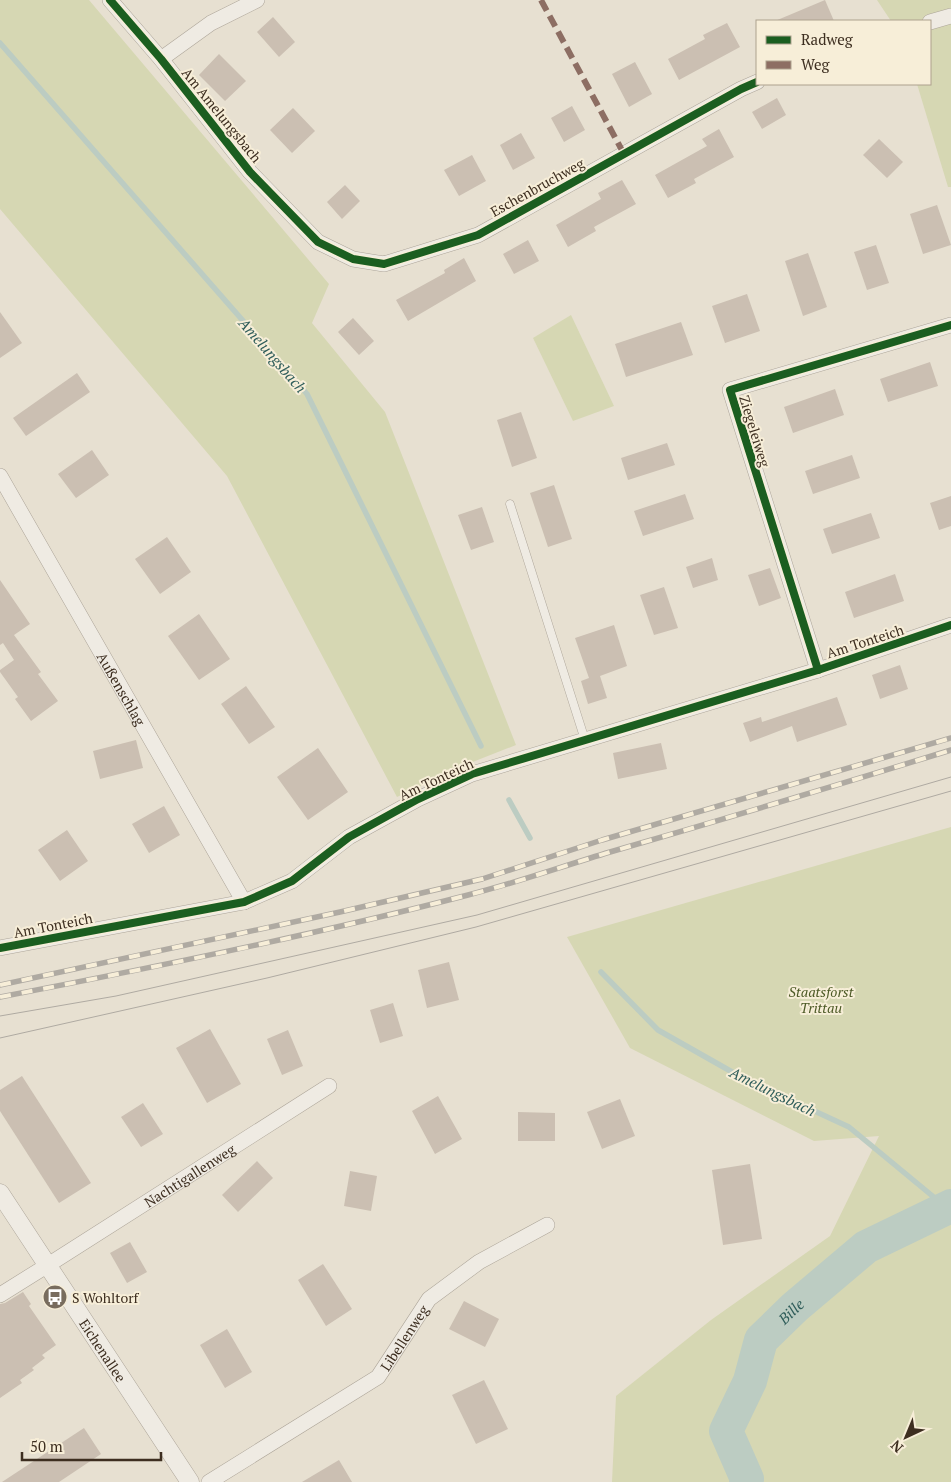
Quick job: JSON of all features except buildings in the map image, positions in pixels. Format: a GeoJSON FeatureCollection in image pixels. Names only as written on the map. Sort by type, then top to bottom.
{"type":"FeatureCollection","features":[{"type":"Feature","properties":{"kind":"street","name":"Am Amelungsbach"},"geometry":{"type":"LineString","coordinates":[[110,0],[161,59],[250,172],[318,242]]}},
{"type":"Feature","properties":{"kind":"street"},"geometry":{"type":"LineString","coordinates":[[161,59],[211,23],[257,0]]}},
{"type":"Feature","properties":{"kind":"street"},"geometry":{"type":"LineString","coordinates":[[931,22],[951,16]]}},
{"type":"Feature","properties":{"kind":"street","name":"Eschenbruchweg"},"geometry":{"type":"LineString","coordinates":[[318,242],[353,259],[384,264],[478,235],[724,98],[756,82]]}},
{"type":"Feature","properties":{"kind":"street","name":"Ziegeleiweg"},"geometry":{"type":"LineString","coordinates":[[818,670],[730,390],[951,325]]}},
{"type":"Feature","properties":{"kind":"street","name":"Außenschlag"},"geometry":{"type":"LineString","coordinates":[[0,476],[244,902]]}},
{"type":"Feature","properties":{"kind":"street","name":"Am Tonteich"},"geometry":{"type":"LineString","coordinates":[[0,948],[244,902],[292,881],[349,838],[418,799],[472,774],[818,670],[951,626]]}},
{"type":"Feature","properties":{"kind":"street","name":"Nachtigallenweg"},"geometry":{"type":"LineString","coordinates":[[0,1295],[329,1086]]}},
{"type":"Feature","properties":{"kind":"street","name":"Eichenallee"},"geometry":{"type":"LineString","coordinates":[[0,1193],[6,1212],[48,1266],[190,1482]]}},
{"type":"Feature","properties":{"kind":"street","name":"Libellenweg"},"geometry":{"type":"LineString","coordinates":[[209,1482],[378,1377],[429,1299],[479,1262],[547,1225]]}},
{"type":"Feature","properties":{"kind":"lane"},"geometry":{"type":"LineString","coordinates":[[510,504],[585,740]]}},
{"type":"Feature","properties":{"kind":"green space"},"geometry":{"type":"Polygon","coordinates":[[[0,0],[89,0],[329,284],[312,323],[385,412],[516,745],[465,765],[397,797],[227,476],[0,209],[0,0]]]}},
{"type":"Feature","properties":{"kind":"green space"},"geometry":{"type":"Polygon","coordinates":[[[877,0],[951,0],[951,187],[948,187],[917,85],[931,85],[931,20],[890,20],[877,0]]]}},
{"type":"Feature","properties":{"kind":"green space"},"geometry":{"type":"Polygon","coordinates":[[[571,315],[614,406],[573,421],[533,338],[571,315]]]}},
{"type":"Feature","properties":{"kind":"green space","name":"Staatsforst Trittau"},"geometry":{"type":"Polygon","coordinates":[[[951,827],[951,1482],[612,1482],[616,1396],[711,1320],[830,1236],[879,1136],[814,1141],[630,1048],[567,937],[951,827]]]}},
{"type":"Feature","properties":{"kind":"waterway","name":"Amelungsbach"},"geometry":{"type":"LineString","coordinates":[[0,43],[307,394],[481,746]]}},
{"type":"Feature","properties":{"kind":"waterway","name":"Amelungsbach"},"geometry":{"type":"LineString","coordinates":[[509,800],[530,838]]}},
{"type":"Feature","properties":{"kind":"waterway","name":"Amelungsbach"},"geometry":{"type":"LineString","coordinates":[[601,972],[658,1030],[741,1077],[849,1127],[947,1208]]}},
{"type":"Feature","properties":{"kind":"waterway","name":"Bille"},"geometry":{"type":"LineString","coordinates":[[746,1482],[747,1479],[726,1431],[750,1381],[761,1340],[795,1307],[866,1247],[951,1206]]}},
{"type":"Feature","properties":{"kind":"tram line"},"geometry":{"type":"LineString","coordinates":[[0,1016],[116,996],[477,915],[951,777]]}},
{"type":"Feature","properties":{"kind":"tram line"},"geometry":{"type":"LineString","coordinates":[[0,1038],[267,978],[476,927],[951,791]]}},
{"type":"Feature","properties":{"kind":"railway"},"geometry":{"type":"LineString","coordinates":[[0,985],[340,912],[482,879],[602,840],[951,738]]}},
{"type":"Feature","properties":{"kind":"railway"},"geometry":{"type":"LineString","coordinates":[[0,997],[235,950],[352,924],[468,895],[951,750]]}},
{"type":"Feature","properties":{"kind":"marked path"},"geometry":{"type":"LineString","coordinates":[[541,0],[624,154]]}},
{"type":"Feature","properties":{"kind":"cycle path"},"geometry":{"type":"LineString","coordinates":[[110,0],[161,59],[250,172],[318,242],[353,259],[384,264],[478,235],[756,82]]}},
{"type":"Feature","properties":{"kind":"cycle path"},"geometry":{"type":"LineString","coordinates":[[818,670],[730,390],[951,325]]}},
{"type":"Feature","properties":{"kind":"cycle path"},"geometry":{"type":"LineString","coordinates":[[0,948],[244,902],[292,881],[349,837],[418,799],[472,774],[818,670],[951,625]]}},
{"type":"Feature","properties":{"kind":"place","name":"S Wohltorf"},"geometry":{"type":"Point","coordinates":[55,1297]}}]}
